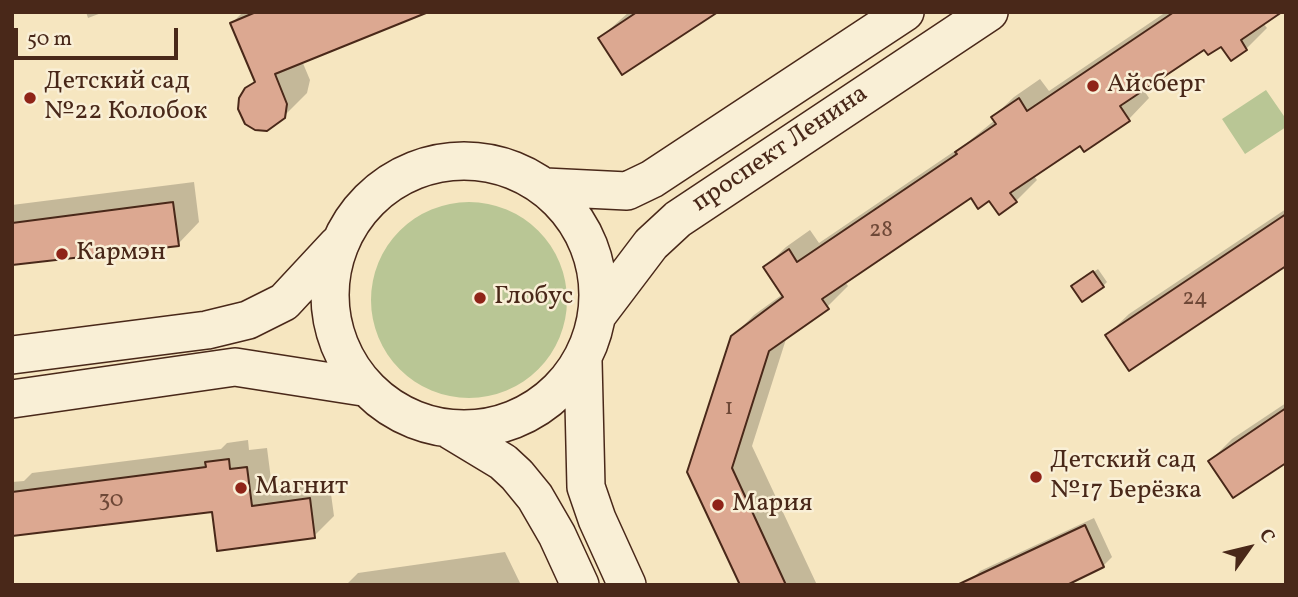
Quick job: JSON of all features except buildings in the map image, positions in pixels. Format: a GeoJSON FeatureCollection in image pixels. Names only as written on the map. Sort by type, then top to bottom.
{"type":"FeatureCollection","features":[{"type":"Feature","properties":{"kind":"main road","name":"проспект Ленина"},"geometry":{"type":"LineString","coordinates":[[545,187],[627,191],[652,179],[905,12]]}},
{"type":"Feature","properties":{"kind":"main road","name":"проспект Ленина"},"geometry":{"type":"LineString","coordinates":[[598,314],[651,244],[678,219],[989,12]]}},
{"type":"Feature","properties":{"kind":"main road"},"geometry":{"type":"LineString","coordinates":[[12,355],[206,330],[248,320],[284,302],[338,244],[373,195],[402,174],[436,163],[471,160],[510,168],[545,187],[578,222],[596,266],[598,314],[583,361],[586,487],[627,585]]}},
{"type":"Feature","properties":{"kind":"main road"},"geometry":{"type":"LineString","coordinates":[[338,244],[328,293],[337,343],[363,387],[382,404],[414,422],[450,430],[502,426],[549,401],[583,361]]}},
{"type":"Feature","properties":{"kind":"main road"},"geometry":{"type":"LineString","coordinates":[[12,399],[235,367],[363,387]]}},
{"type":"Feature","properties":{"kind":"main road"},"geometry":{"type":"LineString","coordinates":[[450,430],[503,462],[535,496],[580,585]]}},
{"type":"Feature","properties":{"kind":"green space"},"geometry":{"type":"Polygon","coordinates":[[[1266,90],[1286,119],[1286,127],[1245,154],[1222,119],[1266,90]]]}},
{"type":"Feature","properties":{"kind":"green space"},"geometry":{"type":"Polygon","coordinates":[[[469,202],[506,210],[538,231],[559,263],[567,300],[559,337],[538,369],[506,390],[469,398],[432,390],[400,369],[379,337],[371,300],[379,263],[400,231],[432,210],[469,202]]]}},
{"type":"Feature","properties":{"kind":"place","name":"Айсберг"},"geometry":{"type":"Point","coordinates":[1093,86]}},
{"type":"Feature","properties":{"kind":"place","name":"Детский сад №22 Колобок"},"geometry":{"type":"Point","coordinates":[30,98]}},
{"type":"Feature","properties":{"kind":"place","name":"Кармэн"},"geometry":{"type":"Point","coordinates":[62,254]}},
{"type":"Feature","properties":{"kind":"place","name":"Глобус"},"geometry":{"type":"Point","coordinates":[480,298]}},
{"type":"Feature","properties":{"kind":"place","name":"Детский сад №17 Берёзка"},"geometry":{"type":"Point","coordinates":[1036,477]}},
{"type":"Feature","properties":{"kind":"place","name":"Магнит"},"geometry":{"type":"Point","coordinates":[241,488]}},
{"type":"Feature","properties":{"kind":"place","name":"Мария"},"geometry":{"type":"Point","coordinates":[718,505]}}]}
